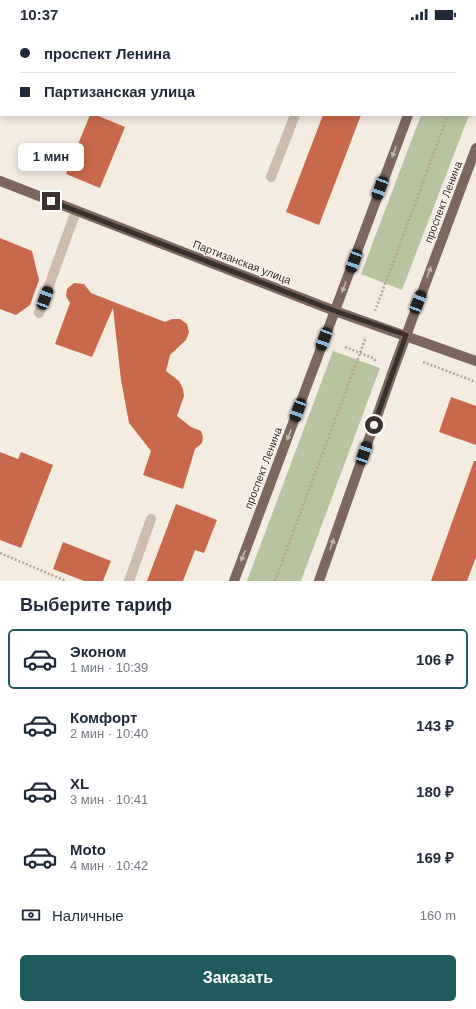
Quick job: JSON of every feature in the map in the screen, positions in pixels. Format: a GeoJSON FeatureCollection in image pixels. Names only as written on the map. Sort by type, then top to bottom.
{"type":"FeatureCollection","features":[{"type":"Feature","properties":{"kind":"main road","name":"проспект Ленина"},"geometry":{"type":"LineString","coordinates":[[234,581],[408,116]]}},
{"type":"Feature","properties":{"kind":"main road","name":"проспект Ленина"},"geometry":{"type":"LineString","coordinates":[[319,581],[406,335],[476,148]]}},
{"type":"Feature","properties":{"kind":"main road","name":"Партизанская улица"},"geometry":{"type":"LineString","coordinates":[[0,181],[335,311],[476,361]]}},
{"type":"Feature","properties":{"kind":"lane"},"geometry":{"type":"LineString","coordinates":[[271,177],[295,116]]}},
{"type":"Feature","properties":{"kind":"lane"},"geometry":{"type":"LineString","coordinates":[[39,313],[76,211]]}},
{"type":"Feature","properties":{"kind":"lane"},"geometry":{"type":"LineString","coordinates":[[129,581],[152,519]]}},
{"type":"Feature","properties":{"kind":"path"},"geometry":{"type":"LineString","coordinates":[[275,581],[448,116]]}},
{"type":"Feature","properties":{"kind":"path"},"geometry":{"type":"LineString","coordinates":[[345,347],[373,358],[377,362]]}},
{"type":"Feature","properties":{"kind":"path"},"geometry":{"type":"LineString","coordinates":[[423,362],[476,382]]}},
{"type":"Feature","properties":{"kind":"path"},"geometry":{"type":"LineString","coordinates":[[0,553],[66,581]]}},
{"type":"Feature","properties":{"kind":"green space"},"geometry":{"type":"Polygon","coordinates":[[[421,116],[469,116],[402,290],[361,274],[421,116]]]}},
{"type":"Feature","properties":{"kind":"green space"},"geometry":{"type":"Polygon","coordinates":[[[333,351],[380,368],[301,581],[247,581],[333,351]]]}},
{"type":"Feature","properties":{"kind":"building"},"geometry":{"type":"Polygon","coordinates":[[[90,116],[98,116],[125,127],[100,188],[66,174],[90,116]]]}},
{"type":"Feature","properties":{"kind":"building"},"geometry":{"type":"Polygon","coordinates":[[[323,116],[361,116],[319,225],[286,212],[323,116]]]}},
{"type":"Feature","properties":{"kind":"building"},"geometry":{"type":"Polygon","coordinates":[[[0,238],[32,251],[39,280],[30,305],[16,315],[0,309],[0,238]]]}},
{"type":"Feature","properties":{"kind":"building"},"geometry":{"type":"Polygon","coordinates":[[[74,283],[84,284],[91,293],[165,322],[172,319],[180,319],[187,324],[189,332],[186,340],[170,355],[166,371],[179,381],[183,389],[184,396],[177,416],[191,427],[201,431],[203,437],[202,443],[195,449],[183,489],[143,475],[151,451],[129,423],[121,380],[113,308],[92,357],[55,344],[70,303],[66,296],[67,289],[74,283]]]}},
{"type":"Feature","properties":{"kind":"building"},"geometry":{"type":"Polygon","coordinates":[[[451,397],[476,406],[476,445],[439,432],[451,397]]]}},
{"type":"Feature","properties":{"kind":"building"},"geometry":{"type":"Polygon","coordinates":[[[0,452],[18,459],[21,452],[53,465],[21,548],[0,540],[0,452]]]}},
{"type":"Feature","properties":{"kind":"building"},"geometry":{"type":"Polygon","coordinates":[[[474,461],[476,461],[476,557],[467,581],[431,581],[474,461]]]}},
{"type":"Feature","properties":{"kind":"building"},"geometry":{"type":"Polygon","coordinates":[[[176,504],[217,520],[204,553],[195,550],[183,581],[147,581],[176,504]]]}},
{"type":"Feature","properties":{"kind":"building"},"geometry":{"type":"Polygon","coordinates":[[[63,542],[111,561],[103,581],[84,581],[53,569],[63,542]]]}},
{"type":"Feature","properties":{"kind":"route"},"geometry":{"type":"LineString","coordinates":[[51,201],[335,311],[406,335],[374,425]]}}]}
